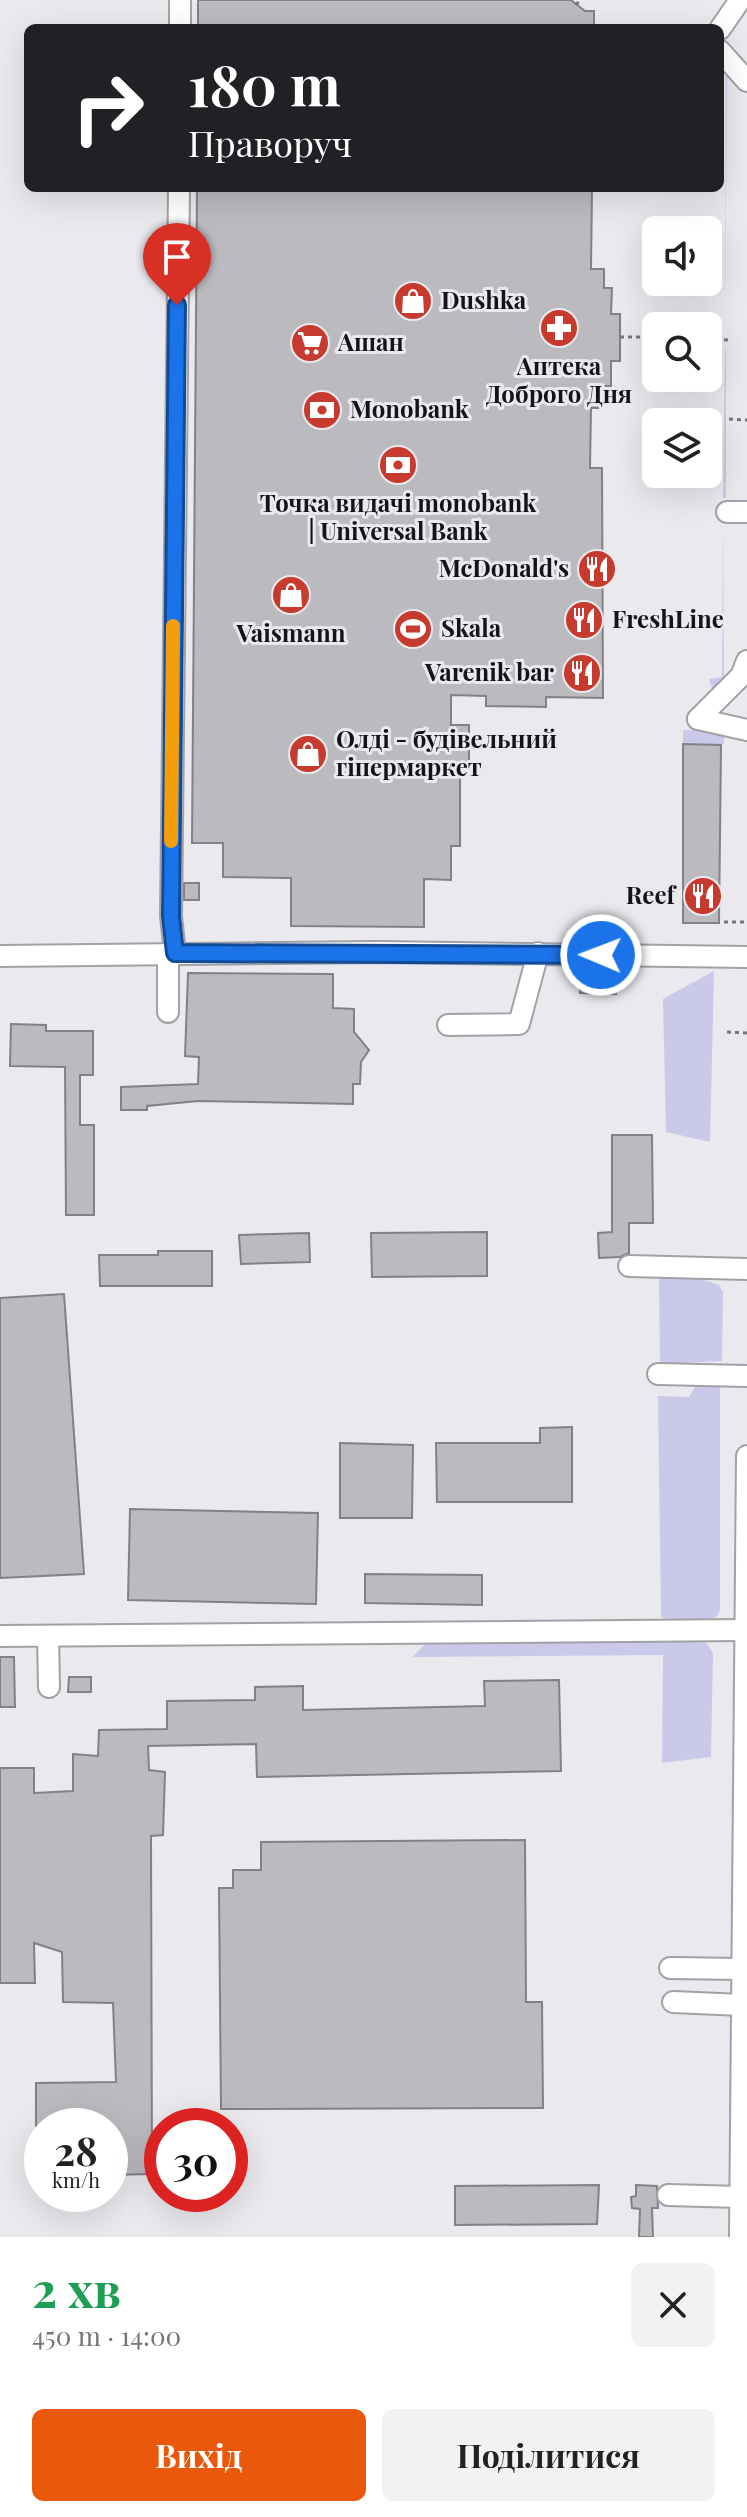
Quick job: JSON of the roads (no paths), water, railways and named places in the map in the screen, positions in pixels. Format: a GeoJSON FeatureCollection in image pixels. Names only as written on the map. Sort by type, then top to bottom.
{"type":"FeatureCollection","features":[{"type":"Feature","properties":{"kind":"street"},"geometry":{"type":"LineString","coordinates":[[180,0],[180,24]]}},
{"type":"Feature","properties":{"kind":"street"},"geometry":{"type":"LineString","coordinates":[[723,24],[740,0]]}},
{"type":"Feature","properties":{"kind":"street"},"geometry":{"type":"LineString","coordinates":[[724,55],[747,81]]}},
{"type":"Feature","properties":{"kind":"street"},"geometry":{"type":"LineString","coordinates":[[168,1012],[172,953],[179,192]]}},
{"type":"Feature","properties":{"kind":"street"},"geometry":{"type":"LineString","coordinates":[[747,661],[741,676],[698,719],[747,730]]}},
{"type":"Feature","properties":{"kind":"street"},"geometry":{"type":"LineString","coordinates":[[448,1025],[519,1024],[538,953]]}},
{"type":"Feature","properties":{"kind":"street"},"geometry":{"type":"LineString","coordinates":[[0,956],[538,953],[747,957]]}},
{"type":"Feature","properties":{"kind":"street"},"geometry":{"type":"LineString","coordinates":[[629,1266],[747,1269]]}},
{"type":"Feature","properties":{"kind":"street"},"geometry":{"type":"LineString","coordinates":[[658,1374],[747,1376]]}},
{"type":"Feature","properties":{"kind":"street"},"geometry":{"type":"LineString","coordinates":[[740,2237],[747,1456]]}},
{"type":"Feature","properties":{"kind":"street"},"geometry":{"type":"LineString","coordinates":[[0,1636],[744,1630]]}},
{"type":"Feature","properties":{"kind":"street"},"geometry":{"type":"LineString","coordinates":[[48,1636],[49,1687]]}},
{"type":"Feature","properties":{"kind":"street"},"geometry":{"type":"LineString","coordinates":[[670,1968],[742,1969]]}},
{"type":"Feature","properties":{"kind":"street"},"geometry":{"type":"LineString","coordinates":[[673,2002],[742,2005]]}},
{"type":"Feature","properties":{"kind":"street"},"geometry":{"type":"LineString","coordinates":[[668,2195],[740,2197]]}},
{"type":"Feature","properties":{"kind":"place","name":"Dushka"},"geometry":{"type":"Point","coordinates":[413,301]}},
{"type":"Feature","properties":{"kind":"place","name":"Аптека Доброго Дня"},"geometry":{"type":"Point","coordinates":[559,328]}},
{"type":"Feature","properties":{"kind":"place","name":"Ашан"},"geometry":{"type":"Point","coordinates":[310,343]}},
{"type":"Feature","properties":{"kind":"place","name":"Monobank"},"geometry":{"type":"Point","coordinates":[322,410]}},
{"type":"Feature","properties":{"kind":"place","name":"Точка видачі monobank | Universal Bank"},"geometry":{"type":"Point","coordinates":[398,465]}},
{"type":"Feature","properties":{"kind":"place","name":"McDonald's"},"geometry":{"type":"Point","coordinates":[597,569]}},
{"type":"Feature","properties":{"kind":"place","name":"Vaismann"},"geometry":{"type":"Point","coordinates":[291,595]}},
{"type":"Feature","properties":{"kind":"place","name":"FreshLine"},"geometry":{"type":"Point","coordinates":[584,620]}},
{"type":"Feature","properties":{"kind":"place","name":"Skala"},"geometry":{"type":"Point","coordinates":[413,629]}},
{"type":"Feature","properties":{"kind":"place","name":"Varenik bar"},"geometry":{"type":"Point","coordinates":[582,673]}},
{"type":"Feature","properties":{"kind":"place","name":"Олді - будівельний гіпермаркет"},"geometry":{"type":"Point","coordinates":[308,754]}},
{"type":"Feature","properties":{"kind":"place","name":"Reef"},"geometry":{"type":"Point","coordinates":[703,896]}}]}
